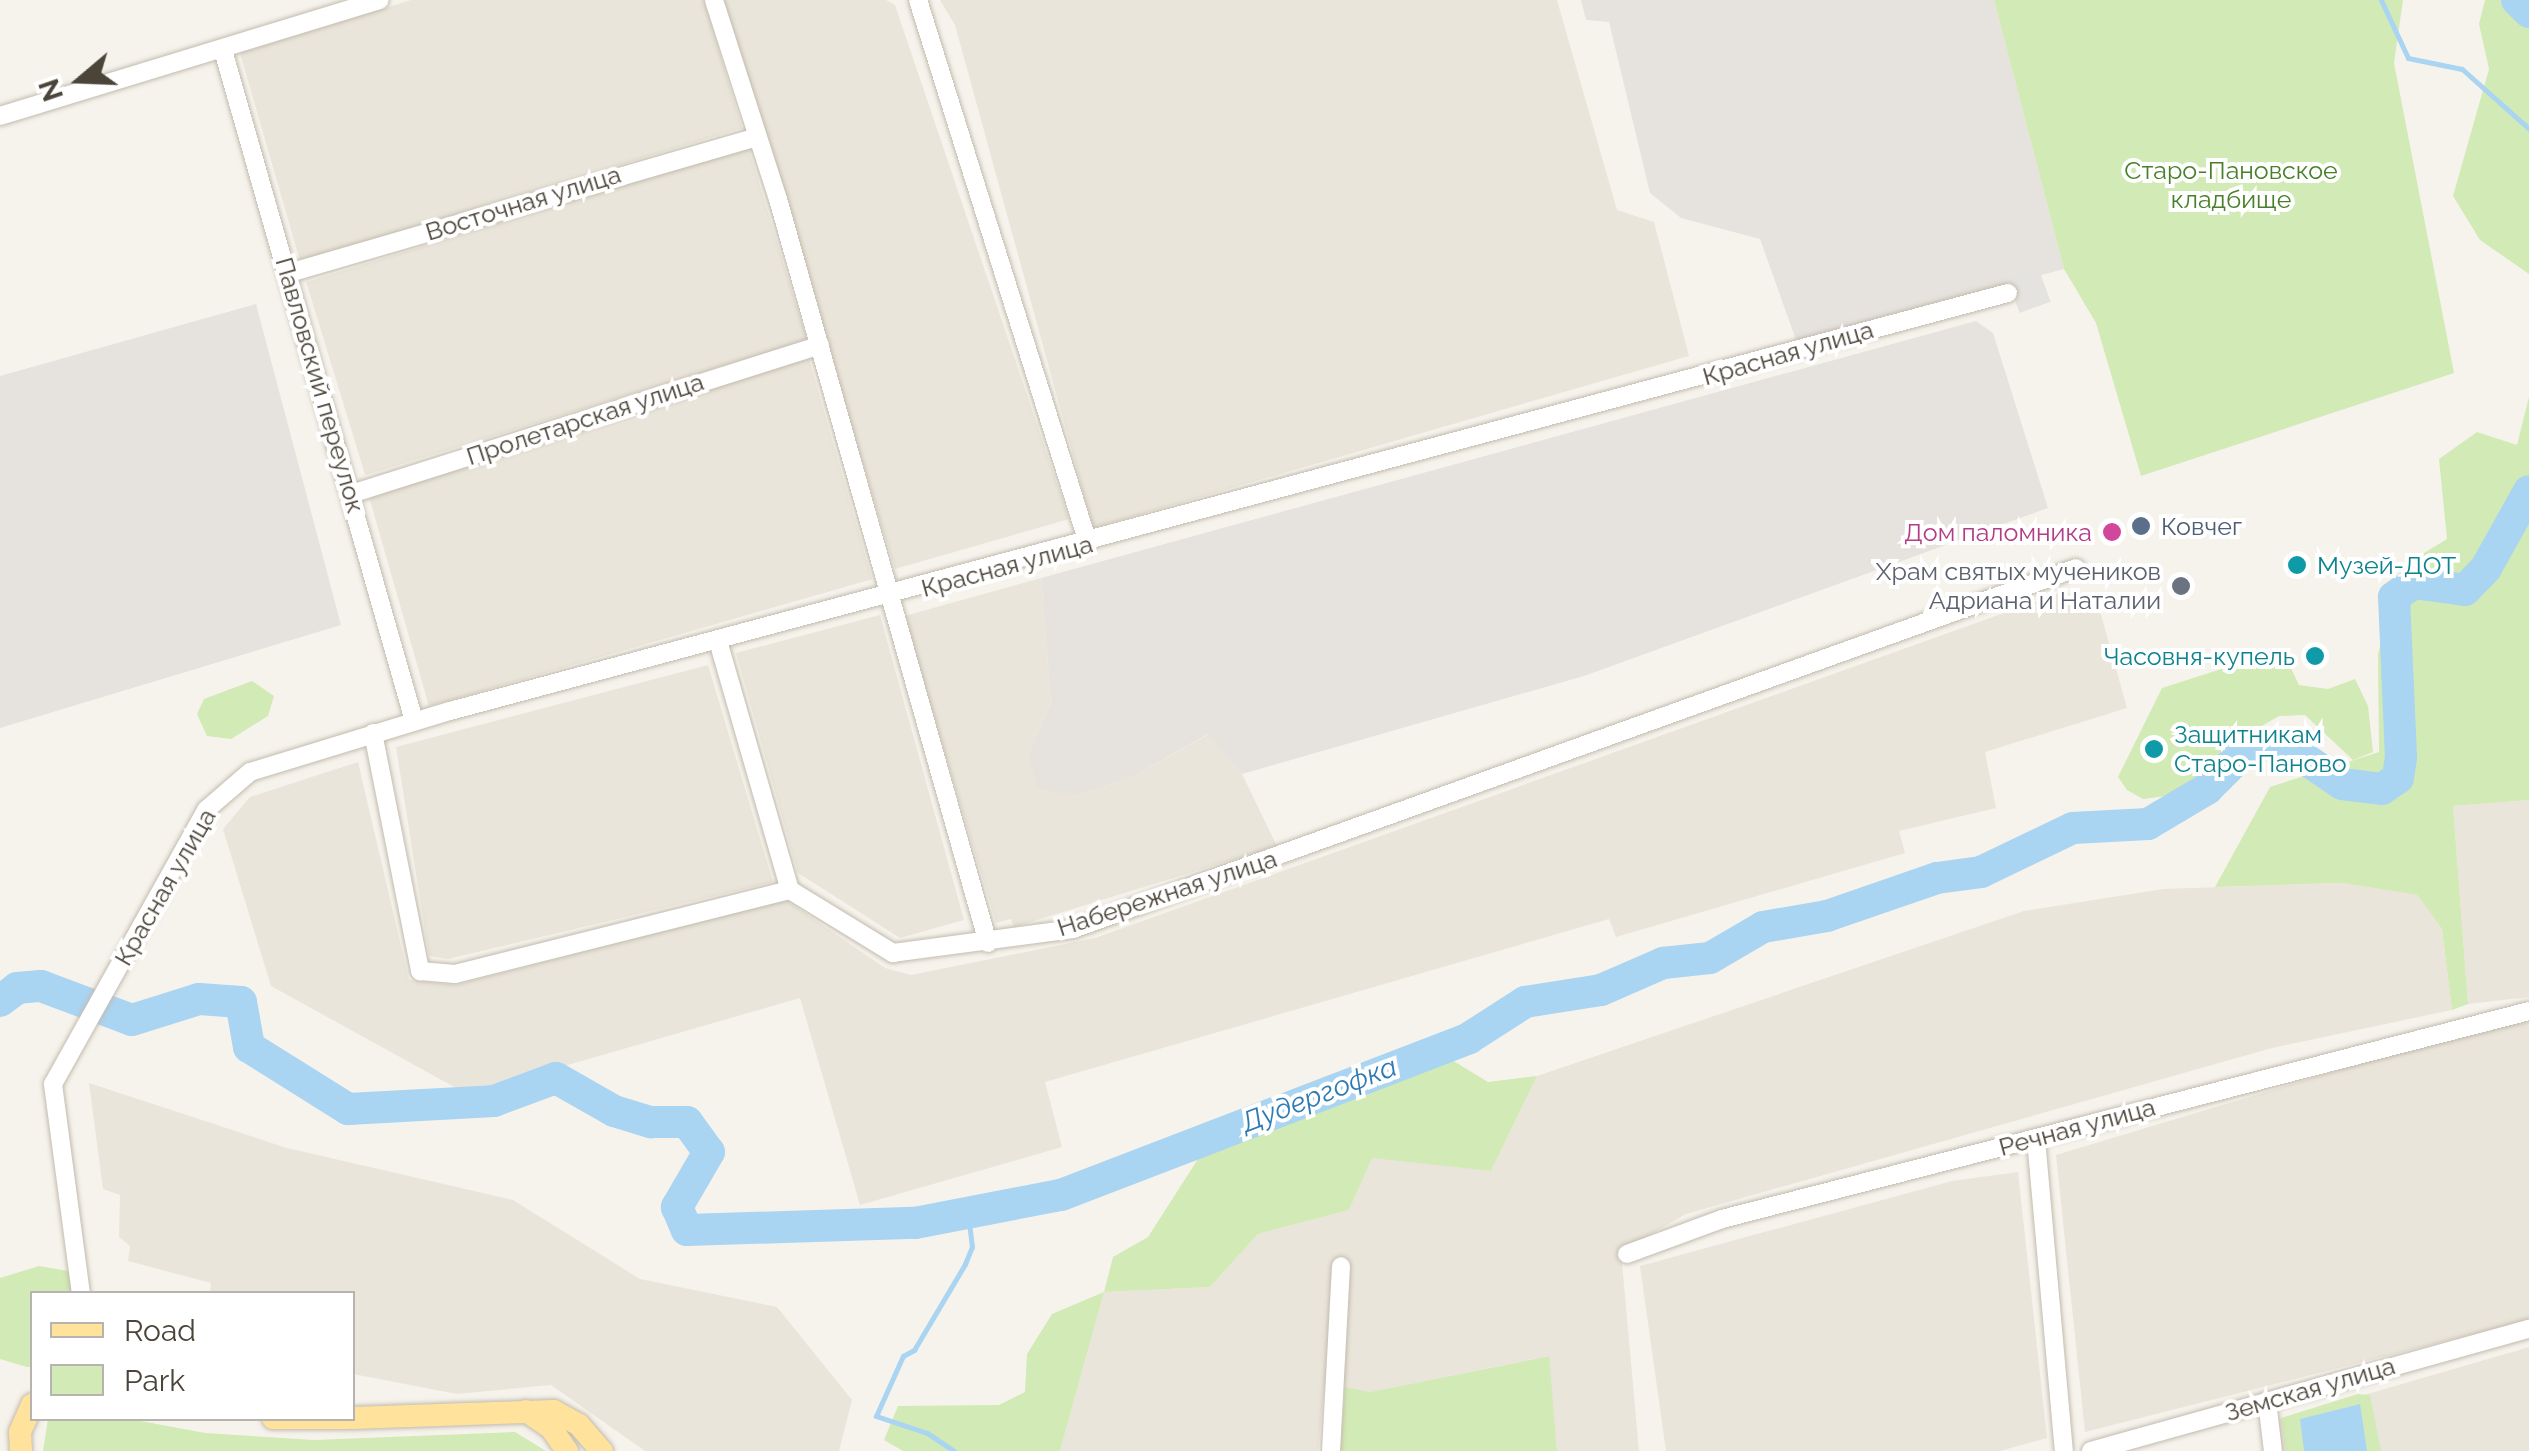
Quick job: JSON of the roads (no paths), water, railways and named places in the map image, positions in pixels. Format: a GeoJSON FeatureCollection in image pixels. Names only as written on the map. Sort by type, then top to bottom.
{"type":"FeatureCollection","features":[{"type":"Feature","properties":{"kind":"main road"},"geometry":{"type":"LineString","coordinates":[[21,1451],[20,1432],[30,1410]]}},
{"type":"Feature","properties":{"kind":"main road"},"geometry":{"type":"LineString","coordinates":[[526,1410],[551,1428],[566,1451]]}},
{"type":"Feature","properties":{"kind":"main road"},"geometry":{"type":"LineString","coordinates":[[355,1418],[554,1411],[579,1424],[602,1451]]}},
{"type":"Feature","properties":{"kind":"main road"},"geometry":{"type":"LineString","coordinates":[[0,1449],[11,1451]]}},
{"type":"Feature","properties":{"kind":"street"},"geometry":{"type":"LineString","coordinates":[[0,116],[380,0]]}},
{"type":"Feature","properties":{"kind":"street"},"geometry":{"type":"LineString","coordinates":[[714,0],[820,345],[988,944]]}},
{"type":"Feature","properties":{"kind":"street"},"geometry":{"type":"LineString","coordinates":[[918,0],[1088,544]]}},
{"type":"Feature","properties":{"kind":"street","name":"Павловский переулок"},"geometry":{"type":"LineString","coordinates":[[224,50],[414,721]]}},
{"type":"Feature","properties":{"kind":"street","name":"Восточная улица"},"geometry":{"type":"LineString","coordinates":[[289,274],[757,137]]}},
{"type":"Feature","properties":{"kind":"street","name":"Красная улица"},"geometry":{"type":"LineString","coordinates":[[81,1291],[70,1177],[53,1107],[53,1084],[206,810],[226,790],[280,760],[2008,294]]}},
{"type":"Feature","properties":{"kind":"street","name":"Пролетарская улица"},"geometry":{"type":"LineString","coordinates":[[350,494],[820,345]]}},
{"type":"Feature","properties":{"kind":"street","name":"Набережная улица"},"geometry":{"type":"LineString","coordinates":[[790,890],[893,953],[988,944],[1073,929],[2076,568]]}},
{"type":"Feature","properties":{"kind":"street"},"geometry":{"type":"LineString","coordinates":[[373,733],[420,971],[455,974],[790,890],[718,641]]}},
{"type":"Feature","properties":{"kind":"street","name":"Речная улица"},"geometry":{"type":"LineString","coordinates":[[1627,1254],[1722,1219],[2529,1011]]}},
{"type":"Feature","properties":{"kind":"street"},"geometry":{"type":"LineString","coordinates":[[2036,1139],[2064,1451]]}},
{"type":"Feature","properties":{"kind":"street"},"geometry":{"type":"LineString","coordinates":[[1331,1451],[1341,1266]]}},
{"type":"Feature","properties":{"kind":"street","name":"Земская улица"},"geometry":{"type":"LineString","coordinates":[[2091,1451],[2529,1329]]}},
{"type":"Feature","properties":{"kind":"street"},"geometry":{"type":"LineString","coordinates":[[2267,1401],[2272,1451]]}},
{"type":"Feature","properties":{"kind":"water"},"geometry":{"type":"Polygon","coordinates":[[[27,976],[87,988],[74,1009],[37,997],[16,999],[0,1011],[0,990],[27,976]]]}},
{"type":"Feature","properties":{"kind":"water"},"geometry":{"type":"Polygon","coordinates":[[[2360,1404],[2367,1451],[2304,1451],[2300,1419],[2360,1404]]]}},
{"type":"Feature","properties":{"kind":"waterway"},"geometry":{"type":"LineString","coordinates":[[2381,0],[2408,58],[2462,69],[2529,129]]}},
{"type":"Feature","properties":{"kind":"waterway"},"geometry":{"type":"LineString","coordinates":[[2517,0],[2529,12]]}},
{"type":"Feature","properties":{"kind":"waterway","name":"Дудергофка"},"geometry":{"type":"LineString","coordinates":[[0,1001],[17,988],[41,986],[132,1020],[199,999],[241,1002],[249,1047],[348,1109],[494,1101],[556,1078],[614,1111],[651,1122],[687,1122],[709,1152],[677,1207],[687,1230],[915,1223],[1061,1195],[1469,1038],[1525,1002],[1601,990],[1663,963],[1710,958],[1763,927],[1827,916],[1937,878],[1981,872],[2073,828],[2148,824],[2207,789],[2240,756],[2262,745],[2283,744],[2342,784],[2382,789],[2398,778],[2401,757],[2394,597],[2414,583],[2465,590],[2486,568],[2529,491]]}},
{"type":"Feature","properties":{"kind":"waterway"},"geometry":{"type":"LineString","coordinates":[[954,1451],[927,1433],[876,1416],[903,1356],[914,1350],[965,1264],[972,1247],[968,1214]]}},
{"type":"Feature","properties":{"kind":"place","name":"Ковчег"},"geometry":{"type":"Point","coordinates":[2141,526]}},
{"type":"Feature","properties":{"kind":"place","name":"Дом паломника"},"geometry":{"type":"Point","coordinates":[2112,532]}},
{"type":"Feature","properties":{"kind":"place","name":"Музей-ДОТ"},"geometry":{"type":"Point","coordinates":[2297,565]}},
{"type":"Feature","properties":{"kind":"place","name":"Храм святых мучеников Адриана и Наталии"},"geometry":{"type":"Point","coordinates":[2181,586]}},
{"type":"Feature","properties":{"kind":"place","name":"Часовня-купель"},"geometry":{"type":"Point","coordinates":[2315,656]}},
{"type":"Feature","properties":{"kind":"place","name":"Защитникам Старо-Паново"},"geometry":{"type":"Point","coordinates":[2154,749]}},
{"type":"Feature","properties":{"kind":"park label","name":"Старо-Пановское кладбище"},"geometry":{"type":"Point","coordinates":[2231,186]}}]}
